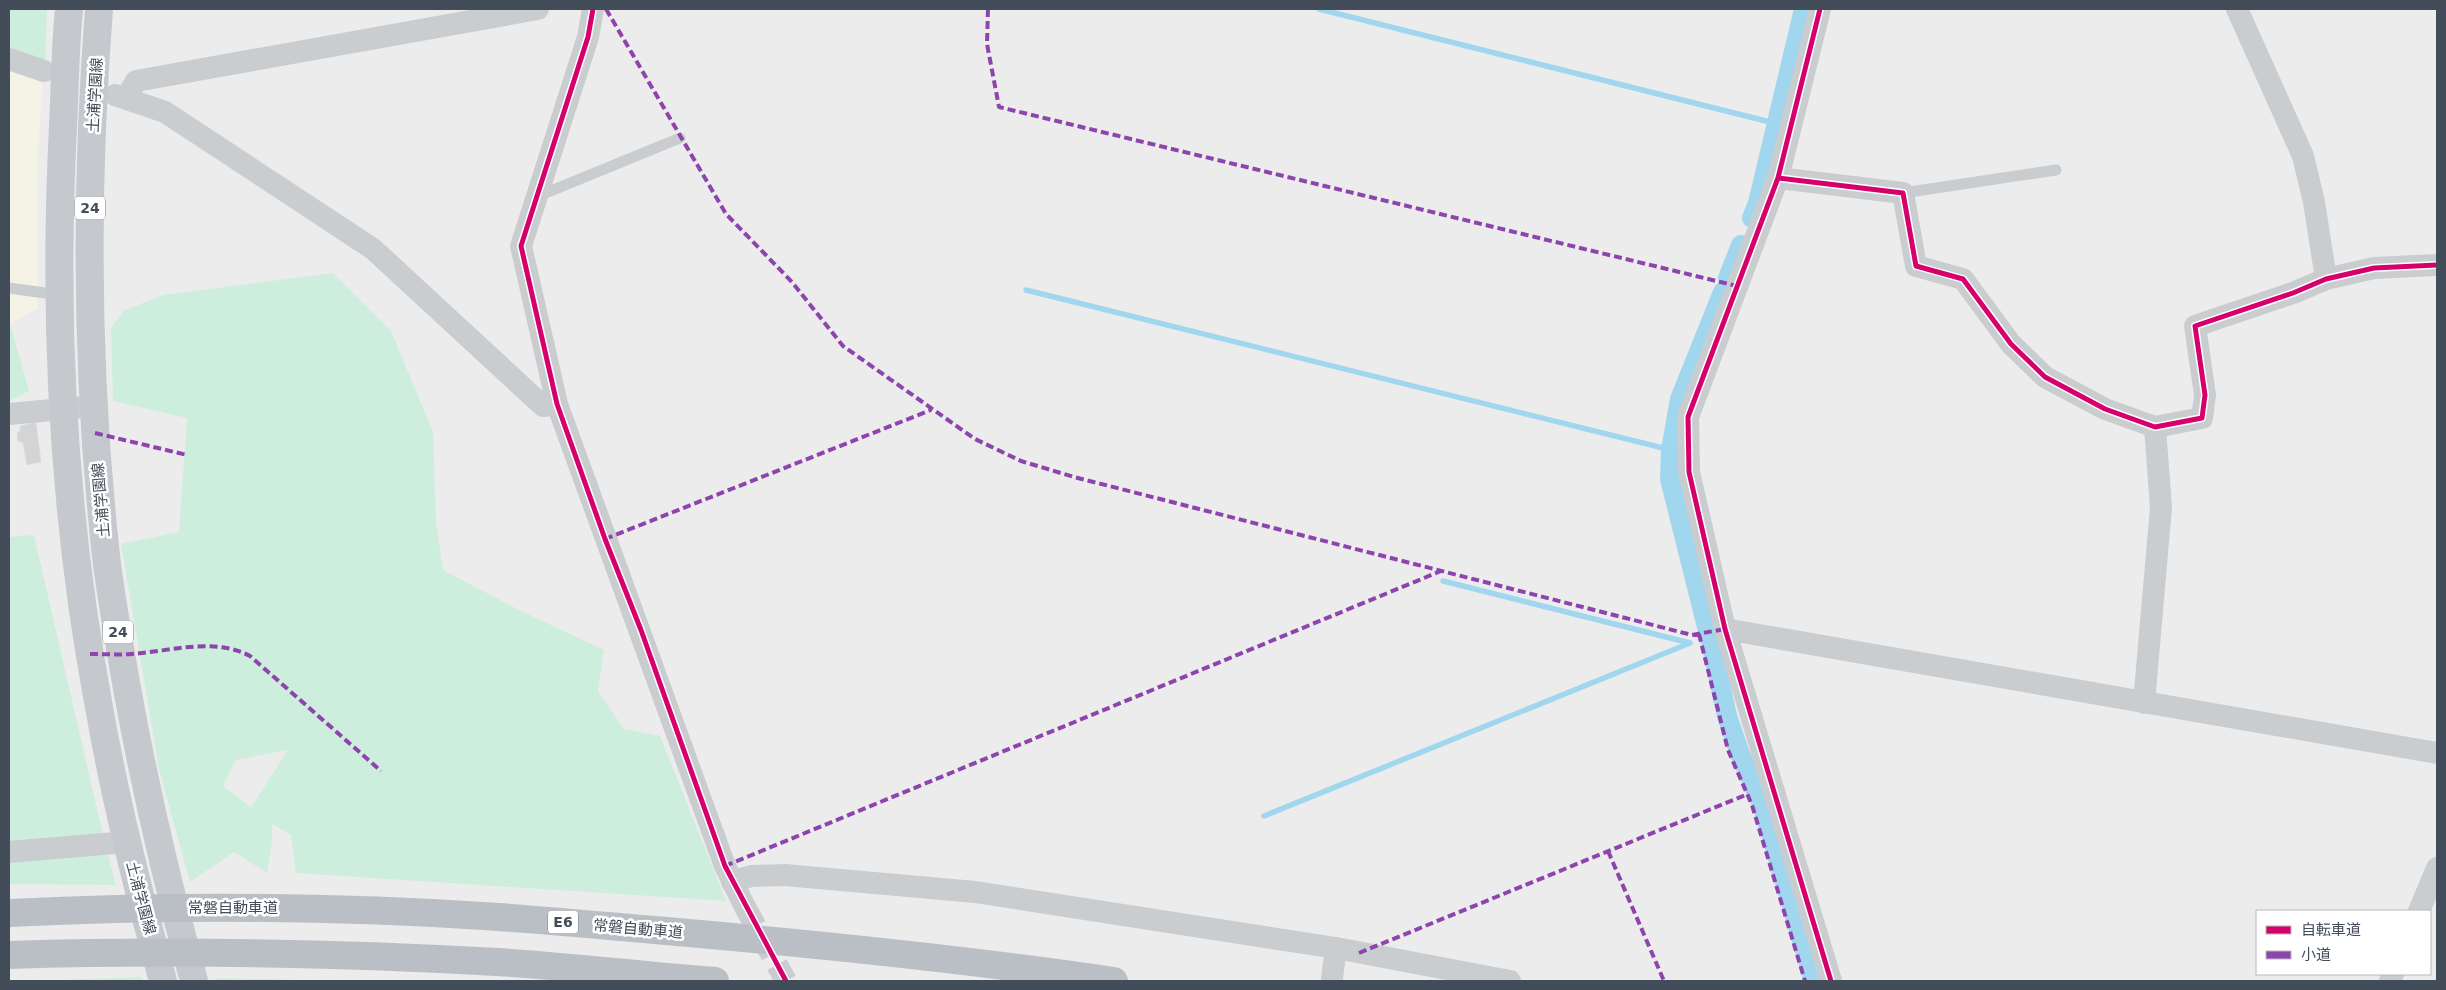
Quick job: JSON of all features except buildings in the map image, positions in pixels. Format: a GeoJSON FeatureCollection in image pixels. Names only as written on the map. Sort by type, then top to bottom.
{"type":"FeatureCollection","features":[{"type":"Feature","properties":{"kind":"highway","name":"常磐自動車道"},"geometry":{"type":"LineString","coordinates":[[9,913],[118,908],[272,909],[499,917],[858,948],[1000,964],[1114,981]]}},
{"type":"Feature","properties":{"kind":"highway"},"geometry":{"type":"LineString","coordinates":[[9,955],[129,951],[323,954],[499,962],[715,981]]}},
{"type":"Feature","properties":{"kind":"main road","name":"土浦学園線"},"geometry":{"type":"LineString","coordinates":[[69,9],[60,190],[59,292],[63,409],[77,556],[90,654],[128,850],[163,981]]}},
{"type":"Feature","properties":{"kind":"main road","name":"土浦学園線"},"geometry":{"type":"LineString","coordinates":[[99,9],[90,195],[89,286],[94,406],[106,558],[139,756],[161,855],[194,981]]}},
{"type":"Feature","properties":{"kind":"street"},"geometry":{"type":"LineString","coordinates":[[538,9],[136,81],[120,96],[165,112],[373,249],[543,406],[557,404]]}},
{"type":"Feature","properties":{"kind":"street"},"geometry":{"type":"LineString","coordinates":[[593,9],[588,37],[535,197],[521,246],[557,404],[732,882],[745,907]]}},
{"type":"Feature","properties":{"kind":"street"},"geometry":{"type":"LineString","coordinates":[[1820,9],[1778,178],[1688,418],[1689,472],[1725,629],[1831,981]]}},
{"type":"Feature","properties":{"kind":"street"},"geometry":{"type":"LineString","coordinates":[[2237,9],[2303,156],[2314,202],[2326,279]]}},
{"type":"Feature","properties":{"kind":"street"},"geometry":{"type":"LineString","coordinates":[[9,59],[44,71]]}},
{"type":"Feature","properties":{"kind":"street"},"geometry":{"type":"LineString","coordinates":[[1778,178],[1903,192],[1916,266],[1963,279],[2011,344],[2046,377],[2105,409],[2154,428],[2202,418],[2205,395],[2195,326],[2293,293],[2326,279],[2374,268],[2437,265]]}},
{"type":"Feature","properties":{"kind":"street"},"geometry":{"type":"LineString","coordinates":[[9,414],[94,406]]}},
{"type":"Feature","properties":{"kind":"street"},"geometry":{"type":"LineString","coordinates":[[2144,703],[2161,507],[2154,428]]}},
{"type":"Feature","properties":{"kind":"street"},"geometry":{"type":"LineString","coordinates":[[1725,629],[2437,753]]}},
{"type":"Feature","properties":{"kind":"street"},"geometry":{"type":"LineString","coordinates":[[9,852],[128,850]]}},
{"type":"Feature","properties":{"kind":"street"},"geometry":{"type":"LineString","coordinates":[[2419,910],[2437,868]]}},
{"type":"Feature","properties":{"kind":"street"},"geometry":{"type":"LineString","coordinates":[[732,882],[751,876],[784,875],[975,892],[1336,948],[1510,981]]}},
{"type":"Feature","properties":{"kind":"street"},"geometry":{"type":"LineString","coordinates":[[1332,978],[1336,948]]}},
{"type":"Feature","properties":{"kind":"lane"},"geometry":{"type":"LineString","coordinates":[[535,197],[680,138]]}},
{"type":"Feature","properties":{"kind":"lane"},"geometry":{"type":"LineString","coordinates":[[1903,192],[2056,170]]}},
{"type":"Feature","properties":{"kind":"lane"},"geometry":{"type":"LineString","coordinates":[[9,288],[45,293],[59,292]]}},
{"type":"Feature","properties":{"kind":"shaded area"},"geometry":{"type":"Polygon","coordinates":[[[9,67],[43,78],[38,149],[38,308],[9,324],[9,67]]]}},
{"type":"Feature","properties":{"kind":"green space"},"geometry":{"type":"Polygon","coordinates":[[[9,9],[47,9],[45,63],[9,47],[9,9]]]}},
{"type":"Feature","properties":{"kind":"green space"},"geometry":{"type":"Polygon","coordinates":[[[333,273],[391,331],[433,432],[436,522],[443,570],[517,609],[604,650],[598,691],[624,729],[660,736],[726,901],[296,873],[291,835],[272,824],[272,842],[267,873],[234,852],[190,882],[159,769],[121,544],[179,532],[187,418],[113,401],[111,328],[123,311],[163,295],[333,273]],[[288,750],[236,760],[223,786],[251,807],[288,750]]]}},
{"type":"Feature","properties":{"kind":"green space"},"geometry":{"type":"Polygon","coordinates":[[[9,324],[29,391],[9,401],[9,324]]]}},
{"type":"Feature","properties":{"kind":"green space"},"geometry":{"type":"Polygon","coordinates":[[[34,535],[103,835],[9,845],[9,537],[34,535]]]}},
{"type":"Feature","properties":{"kind":"green space"},"geometry":{"type":"Polygon","coordinates":[[[107,852],[116,885],[9,884],[9,858],[107,852]]]}},
{"type":"Feature","properties":{"kind":"green space"},"geometry":{"type":"Polygon","coordinates":[[[142,977],[143,981],[27,981],[142,977]]]}},
{"type":"Feature","properties":{"kind":"green space"},"geometry":{"type":"Polygon","coordinates":[[[215,978],[352,981],[215,981],[215,978]]]}},
{"type":"Feature","properties":{"kind":"waterway"},"geometry":{"type":"LineString","coordinates":[[1319,9],[1778,124]]}},
{"type":"Feature","properties":{"kind":"waterway"},"geometry":{"type":"LineString","coordinates":[[1752,218],[1758,203],[1804,9]]}},
{"type":"Feature","properties":{"kind":"waterway"},"geometry":{"type":"LineString","coordinates":[[1728,278],[1741,245]]}},
{"type":"Feature","properties":{"kind":"waterway"},"geometry":{"type":"LineString","coordinates":[[1026,290],[1671,450]]}},
{"type":"Feature","properties":{"kind":"waterway"},"geometry":{"type":"LineString","coordinates":[[1707,627],[1670,479],[1671,450],[1680,399],[1723,292]]}},
{"type":"Feature","properties":{"kind":"waterway"},"geometry":{"type":"LineString","coordinates":[[1443,581],[1690,643]]}},
{"type":"Feature","properties":{"kind":"waterway"},"geometry":{"type":"LineString","coordinates":[[1710,638],[1727,716],[1740,754],[1762,804],[1814,981]]}},
{"type":"Feature","properties":{"kind":"waterway"},"geometry":{"type":"LineString","coordinates":[[1264,816],[1690,643]]}},
{"type":"Feature","properties":{"kind":"tunnel"},"geometry":{"type":"LineString","coordinates":[[745,907],[786,981]]}},
{"type":"Feature","properties":{"kind":"marked path"},"geometry":{"type":"LineString","coordinates":[[606,9],[726,214],[792,282],[843,346],[975,439],[1021,461],[1074,477],[1692,635],[1725,629]]}},
{"type":"Feature","properties":{"kind":"marked path"},"geometry":{"type":"LineString","coordinates":[[988,9],[987,44],[999,107],[1737,286]]}},
{"type":"Feature","properties":{"kind":"marked path"},"geometry":{"type":"LineString","coordinates":[[605,539],[931,410]]}},
{"type":"Feature","properties":{"kind":"marked path"},"geometry":{"type":"LineString","coordinates":[[95,433],[187,455]]}},
{"type":"Feature","properties":{"kind":"marked path"},"geometry":{"type":"LineString","coordinates":[[725,866],[1441,571]]}},
{"type":"Feature","properties":{"kind":"marked path"},"geometry":{"type":"LineString","coordinates":[[1699,634],[1728,750],[1752,805],[1805,981]]}},
{"type":"Feature","properties":{"kind":"marked path"},"geometry":{"type":"LineString","coordinates":[[90,654],[132,654],[207,646],[236,650],[250,656],[381,771]]}},
{"type":"Feature","properties":{"kind":"marked path"},"geometry":{"type":"LineString","coordinates":[[1359,953],[1748,794]]}},
{"type":"Feature","properties":{"kind":"marked path"},"geometry":{"type":"LineString","coordinates":[[1608,851],[1664,981]]}},
{"type":"Feature","properties":{"kind":"cycle path"},"geometry":{"type":"LineString","coordinates":[[593,9],[588,37],[521,246],[557,404],[605,539],[641,630],[725,866],[786,981]]}},
{"type":"Feature","properties":{"kind":"cycle path"},"geometry":{"type":"LineString","coordinates":[[1820,9],[1778,178],[1688,417],[1689,472],[1725,629],[1831,981]]}},
{"type":"Feature","properties":{"kind":"cycle path"},"geometry":{"type":"LineString","coordinates":[[1778,178],[1903,193],[1916,266],[1963,279],[2011,344],[2045,377],[2105,409],[2155,427],[2202,418],[2205,395],[2195,326],[2293,293],[2326,279],[2374,268],[2437,265]]}}]}
